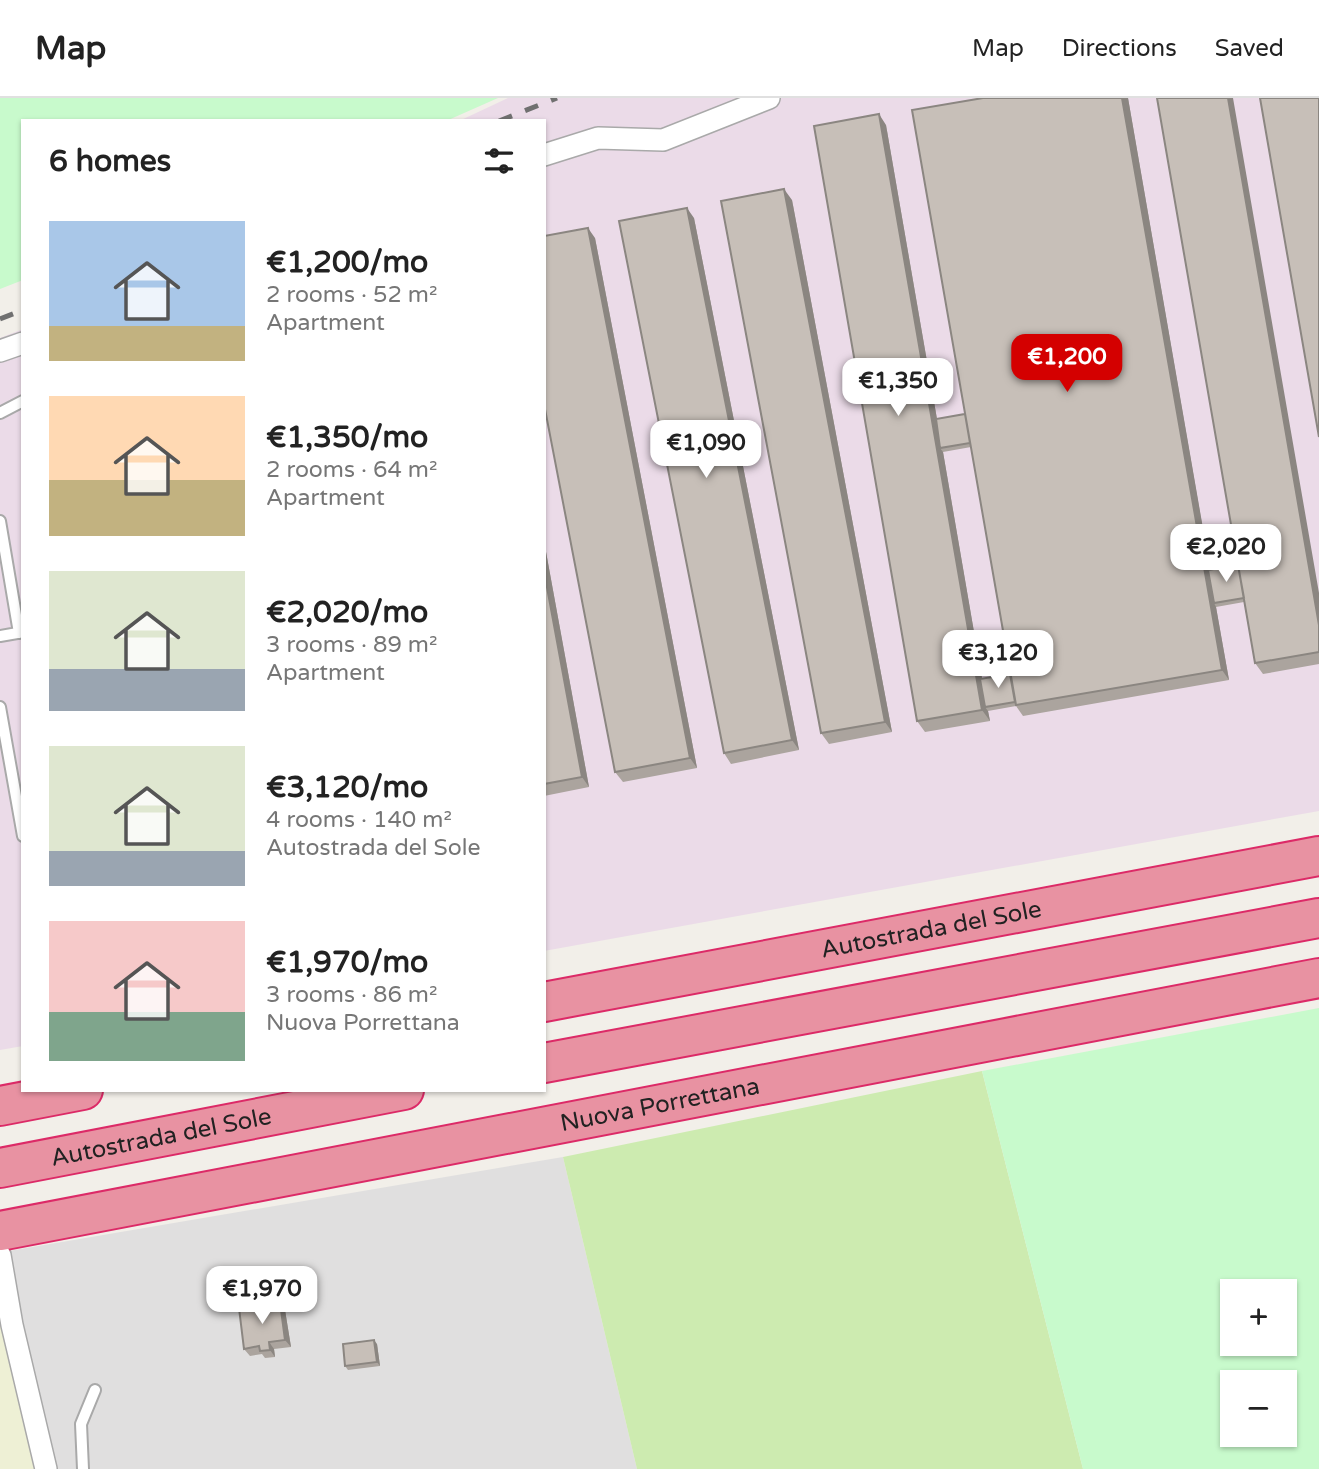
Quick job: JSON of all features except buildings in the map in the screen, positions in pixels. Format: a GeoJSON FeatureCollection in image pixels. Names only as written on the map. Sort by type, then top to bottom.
{"type":"FeatureCollection","features":[{"type":"Feature","properties":{"kind":"highway","name":"Autostrada del Sole"},"geometry":{"type":"LineString","coordinates":[[546,1002],[1319,856]]}},
{"type":"Feature","properties":{"kind":"highway"},"geometry":{"type":"LineString","coordinates":[[546,1063],[1319,918]]}},
{"type":"Feature","properties":{"kind":"highway","name":"Nuova Porrettana"},"geometry":{"type":"LineString","coordinates":[[0,1231],[1319,978]]}},
{"type":"Feature","properties":{"kind":"highway"},"geometry":{"type":"LineString","coordinates":[[0,1106],[73,1092]]}},
{"type":"Feature","properties":{"kind":"highway","name":"Autostrada del Sole"},"geometry":{"type":"LineString","coordinates":[[0,1168],[394,1092]]}},
{"type":"Feature","properties":{"kind":"street"},"geometry":{"type":"LineString","coordinates":[[546,154],[598,138],[663,140],[769,98]]}},
{"type":"Feature","properties":{"kind":"street"},"geometry":{"type":"LineString","coordinates":[[0,351],[21,344]]}},
{"type":"Feature","properties":{"kind":"street"},"geometry":{"type":"LineString","coordinates":[[0,1255],[12,1325],[46,1469]]}},
{"type":"Feature","properties":{"kind":"lane"},"geometry":{"type":"LineString","coordinates":[[0,414],[21,402]]}},
{"type":"Feature","properties":{"kind":"lane"},"geometry":{"type":"LineString","coordinates":[[0,521],[21,633],[0,636]]}},
{"type":"Feature","properties":{"kind":"lane"},"geometry":{"type":"LineString","coordinates":[[0,706],[21,825]]}},
{"type":"Feature","properties":{"kind":"lane"},"geometry":{"type":"LineString","coordinates":[[83,1469],[81,1424],[95,1390]]}},
{"type":"Feature","properties":{"kind":"shaded area"},"geometry":{"type":"Polygon","coordinates":[[[508,98],[1319,98],[1319,811],[546,951],[546,119],[463,119],[508,98]]]}},
{"type":"Feature","properties":{"kind":"shaded area"},"geometry":{"type":"Polygon","coordinates":[[[21,330],[21,1046],[0,1050],[0,338],[21,330]]]}},
{"type":"Feature","properties":{"kind":"shaded area"},"geometry":{"type":"Polygon","coordinates":[[[563,1157],[637,1469],[51,1469],[9,1251],[563,1157]]]}},
{"type":"Feature","properties":{"kind":"green space"},"geometry":{"type":"Polygon","coordinates":[[[0,98],[498,98],[451,119],[21,119],[21,281],[0,289],[0,98]]]}},
{"type":"Feature","properties":{"kind":"green space"},"geometry":{"type":"Polygon","coordinates":[[[1319,1008],[1319,1469],[1083,1469],[982,1071],[1319,1008]]]}},
{"type":"Feature","properties":{"kind":"green space"},"geometry":{"type":"Polygon","coordinates":[[[982,1071],[1083,1469],[637,1469],[563,1157],[982,1071]]]}},
{"type":"Feature","properties":{"kind":"green space"},"geometry":{"type":"Polygon","coordinates":[[[9,1251],[51,1469],[0,1469],[0,1254],[9,1251]]]}},
{"type":"Feature","properties":{"kind":"railway"},"geometry":{"type":"LineString","coordinates":[[504,119],[557,98]]}},
{"type":"Feature","properties":{"kind":"railway"},"geometry":{"type":"LineString","coordinates":[[0,319],[21,311]]}}]}
